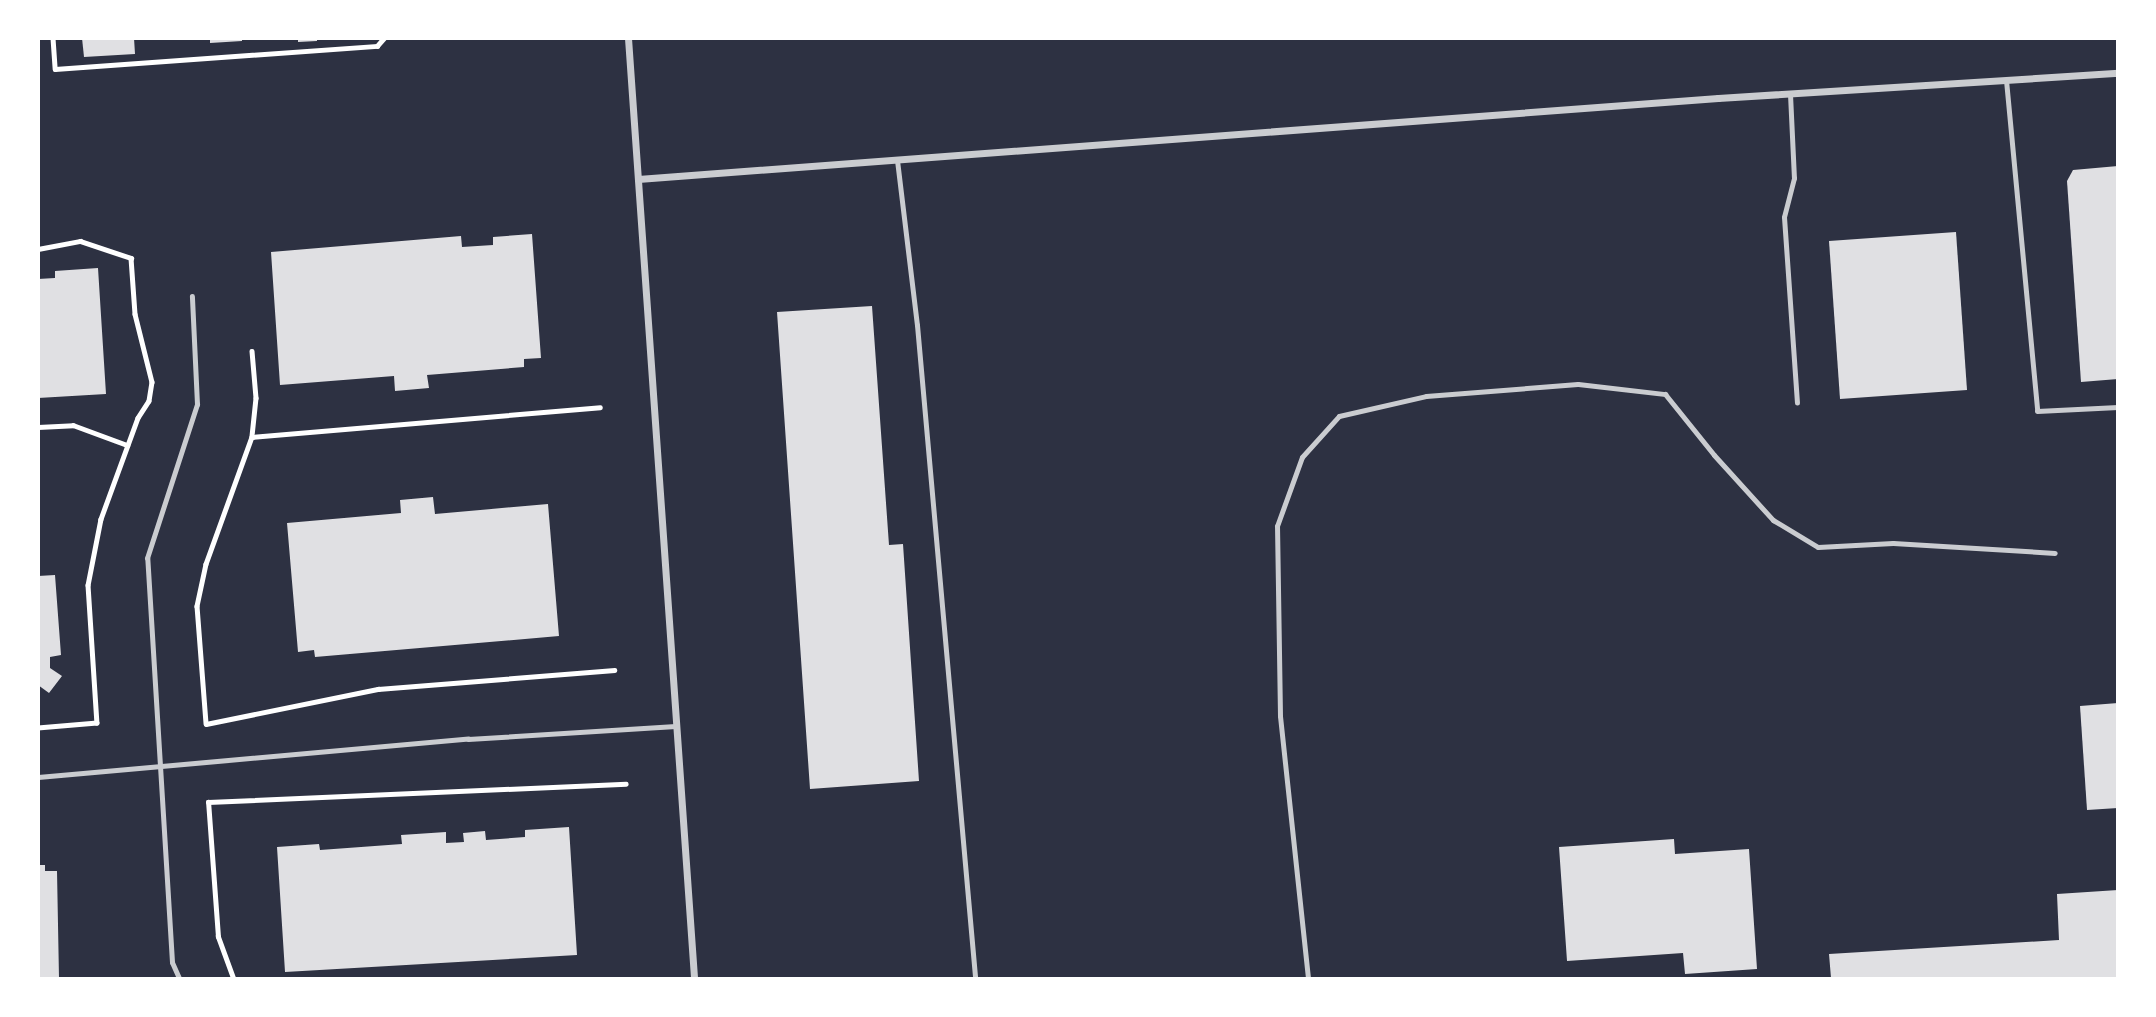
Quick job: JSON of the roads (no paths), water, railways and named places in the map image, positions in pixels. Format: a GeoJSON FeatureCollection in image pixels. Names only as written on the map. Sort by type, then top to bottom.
{"type":"FeatureCollection","features":[{"type":"Feature","properties":{"kind":"street"},"geometry":{"type":"LineString","coordinates":[[628,38],[694,978]]}},
{"type":"Feature","properties":{"kind":"street"},"geometry":{"type":"LineString","coordinates":[[638,179],[1790,94],[2118,74]]}},
{"type":"Feature","properties":{"kind":"lane"},"geometry":{"type":"LineString","coordinates":[[2006,80],[2037,411],[2118,407]]}},
{"type":"Feature","properties":{"kind":"lane"},"geometry":{"type":"LineString","coordinates":[[1790,94],[1794,177],[1784,217],[1797,403]]}},
{"type":"Feature","properties":{"kind":"lane"},"geometry":{"type":"LineString","coordinates":[[897,160],[917,325],[975,976]]}},
{"type":"Feature","properties":{"kind":"lane"},"geometry":{"type":"LineString","coordinates":[[179,978],[172,962],[147,558],[197,404],[192,296]]}},
{"type":"Feature","properties":{"kind":"lane"},"geometry":{"type":"LineString","coordinates":[[1308,978],[1280,716],[1277,526],[1302,457],[1339,416],[1426,396],[1578,384],[1665,394],[1773,520],[1818,547],[1892,543],[2055,553]]}},
{"type":"Feature","properties":{"kind":"lane"},"geometry":{"type":"LineString","coordinates":[[38,777],[468,739],[676,726]]}}]}
